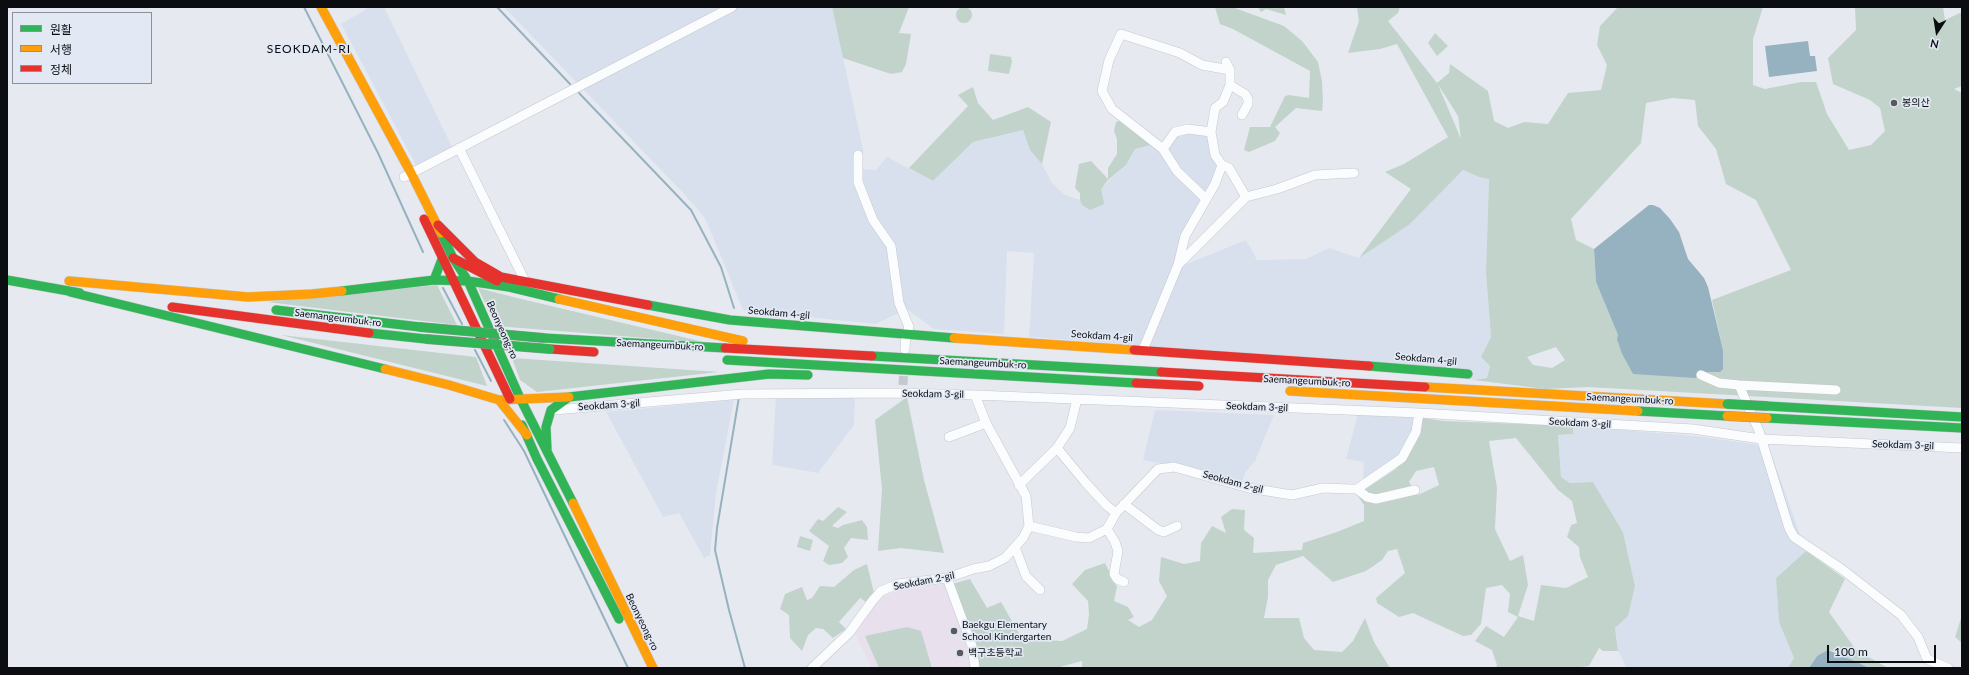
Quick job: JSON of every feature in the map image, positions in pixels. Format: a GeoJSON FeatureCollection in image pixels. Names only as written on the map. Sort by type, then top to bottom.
{"type":"FeatureCollection","features":[{"type":"Feature","properties":{"kind":"main road","name":"Beonyeong-ro"},"geometry":{"type":"LineString","coordinates":[[316,7],[436,224],[453,258],[468,281],[520,398],[547,449],[653,668]]}},
{"type":"Feature","properties":{"kind":"main road","name":"Beonyeong-ro"},"geometry":{"type":"LineString","coordinates":[[321,7],[408,175],[442,259],[454,280],[537,459],[643,668]]}},
{"type":"Feature","properties":{"kind":"main road","name":"Seokdam 4-gil"},"geometry":{"type":"LineString","coordinates":[[436,224],[446,231],[475,262],[501,277],[730,320],[906,335],[1143,350],[1468,374]]}},
{"type":"Feature","properties":{"kind":"main road"},"geometry":{"type":"LineString","coordinates":[[453,258],[509,287]]}},
{"type":"Feature","properties":{"kind":"main road"},"geometry":{"type":"LineString","coordinates":[[434,280],[442,259]]}},
{"type":"Feature","properties":{"kind":"main road","name":"Saemangeumbuk-ro"},"geometry":{"type":"LineString","coordinates":[[7,280],[70,292],[225,315],[374,334],[605,353]]}},
{"type":"Feature","properties":{"kind":"main road"},"geometry":{"type":"LineString","coordinates":[[237,306],[65,280],[248,297],[312,294],[434,280],[468,281],[509,287],[732,340],[894,358]]}},
{"type":"Feature","properties":{"kind":"main road"},"geometry":{"type":"LineString","coordinates":[[70,292],[449,385],[499,400],[510,398],[569,397],[769,374],[818,375],[956,373]]}},
{"type":"Feature","properties":{"kind":"main road","name":"Saemangeumbuk-ro"},"geometry":{"type":"LineString","coordinates":[[268,309],[420,327],[544,338],[1962,417]]}},
{"type":"Feature","properties":{"kind":"main road","name":"Saemangeumbuk-ro"},"geometry":{"type":"LineString","coordinates":[[720,360],[1206,386]]}},
{"type":"Feature","properties":{"kind":"main road","name":"Saemangeumbuk-ro"},"geometry":{"type":"LineString","coordinates":[[1277,390],[1962,428]]}},
{"type":"Feature","properties":{"kind":"main road"},"geometry":{"type":"LineString","coordinates":[[547,449],[546,427],[551,410],[569,397]]}},
{"type":"Feature","properties":{"kind":"main road"},"geometry":{"type":"LineString","coordinates":[[499,400],[527,435]]}},
{"type":"Feature","properties":{"kind":"street"},"geometry":{"type":"LineString","coordinates":[[408,175],[732,7]]}},
{"type":"Feature","properties":{"kind":"street"},"geometry":{"type":"LineString","coordinates":[[1206,199],[1177,171],[1163,149],[1112,109],[1102,91],[1109,60],[1121,34],[1180,53],[1202,65],[1228,66],[1230,86],[1223,102],[1215,108],[1211,132],[1216,155],[1222,165],[1229,168],[1246,197]]}},
{"type":"Feature","properties":{"kind":"street"},"geometry":{"type":"LineString","coordinates":[[1230,86],[1245,94],[1248,99],[1248,104],[1242,115]]}},
{"type":"Feature","properties":{"kind":"street"},"geometry":{"type":"LineString","coordinates":[[1163,149],[1175,132],[1188,129],[1211,132]]}},
{"type":"Feature","properties":{"kind":"street"},"geometry":{"type":"LineString","coordinates":[[459,148],[525,281]]}},
{"type":"Feature","properties":{"kind":"street"},"geometry":{"type":"LineString","coordinates":[[858,155],[858,182],[873,220],[891,246],[899,303],[909,327],[906,335],[905,349]]}},
{"type":"Feature","properties":{"kind":"street","name":"Seokdam 4-gil"},"geometry":{"type":"LineString","coordinates":[[1143,350],[1178,265],[1185,236],[1215,184],[1222,165]]}},
{"type":"Feature","properties":{"kind":"street"},"geometry":{"type":"LineString","coordinates":[[1178,265],[1246,197],[1277,189],[1315,175],[1354,173]]}},
{"type":"Feature","properties":{"kind":"street"},"geometry":{"type":"LineString","coordinates":[[1701,375],[1719,383],[1836,390]]}},
{"type":"Feature","properties":{"kind":"street"},"geometry":{"type":"LineString","coordinates":[[1739,385],[1761,439],[1789,528],[1794,537],[1843,570],[1901,615],[1918,637],[1927,659],[1948,668]]}},
{"type":"Feature","properties":{"kind":"street","name":"Seokdam 3-gil"},"geometry":{"type":"LineString","coordinates":[[551,410],[743,394],[902,389],[975,395],[1420,414],[1693,429],[1761,439],[1962,448]]}},
{"type":"Feature","properties":{"kind":"street"},"geometry":{"type":"LineString","coordinates":[[975,395],[986,423],[1026,496],[1030,526],[1083,538],[1089,538],[1106,529],[1115,542],[1118,551],[1114,574],[1117,579],[1124,582]]}},
{"type":"Feature","properties":{"kind":"street"},"geometry":{"type":"LineString","coordinates":[[1019,485],[1058,448],[1070,428],[1077,399]]}},
{"type":"Feature","properties":{"kind":"street"},"geometry":{"type":"LineString","coordinates":[[1357,489],[1402,458],[1416,432],[1420,414]]}},
{"type":"Feature","properties":{"kind":"street"},"geometry":{"type":"LineString","coordinates":[[949,437],[986,423]]}},
{"type":"Feature","properties":{"kind":"street"},"geometry":{"type":"LineString","coordinates":[[1058,448],[1090,488],[1116,513]]}},
{"type":"Feature","properties":{"kind":"street","name":"Seokdam 2-gil"},"geometry":{"type":"LineString","coordinates":[[1106,529],[1116,513],[1158,469],[1174,467],[1249,488],[1292,495],[1323,488],[1357,489],[1367,497],[1376,499],[1415,490]]}},
{"type":"Feature","properties":{"kind":"street"},"geometry":{"type":"LineString","coordinates":[[1124,504],[1158,530],[1164,532],[1177,526]]}},
{"type":"Feature","properties":{"kind":"street","name":"Seokdam 2-gil"},"geometry":{"type":"LineString","coordinates":[[812,668],[849,633],[872,600],[881,591],[898,584],[946,578],[973,569],[988,566],[1005,558],[1030,526]]}},
{"type":"Feature","properties":{"kind":"street"},"geometry":{"type":"LineString","coordinates":[[1015,547],[1026,576],[1040,590]]}},
{"type":"Feature","properties":{"kind":"street"},"geometry":{"type":"LineString","coordinates":[[946,578],[972,646],[975,668]]}},
{"type":"Feature","properties":{"kind":"shaded area"},"geometry":{"type":"Polygon","coordinates":[[[370,7],[384,7],[452,147],[416,165],[341,24],[370,7]]]}},
{"type":"Feature","properties":{"kind":"shaded area"},"geometry":{"type":"Polygon","coordinates":[[[504,7],[832,7],[863,149],[863,169],[876,170],[887,157],[933,181],[973,142],[1023,130],[1030,150],[1042,164],[1052,183],[1065,195],[1080,200],[1082,205],[1126,165],[1135,149],[1151,145],[1166,149],[1176,134],[1213,132],[1219,157],[1225,170],[1189,238],[1182,266],[1246,240],[1257,260],[1306,259],[1329,248],[1359,258],[1409,225],[1463,170],[1479,177],[1489,178],[1486,272],[1491,337],[1481,357],[1490,366],[1487,378],[1474,380],[1140,345],[1029,337],[1034,253],[1007,251],[1004,334],[934,329],[907,309],[875,324],[743,310],[705,218],[685,195],[504,7]]]}},
{"type":"Feature","properties":{"kind":"shaded area"},"geometry":{"type":"Polygon","coordinates":[[[776,396],[855,397],[854,425],[818,473],[772,465],[776,396]]]}},
{"type":"Feature","properties":{"kind":"shaded area"},"geometry":{"type":"Polygon","coordinates":[[[734,400],[716,493],[710,555],[704,558],[679,513],[663,517],[606,412],[734,400]]]}},
{"type":"Feature","properties":{"kind":"shaded area"},"geometry":{"type":"Polygon","coordinates":[[[1155,410],[1274,415],[1255,461],[1245,473],[1241,484],[1218,475],[1143,460],[1155,410]]]}},
{"type":"Feature","properties":{"kind":"shaded area"},"geometry":{"type":"Polygon","coordinates":[[[1358,414],[1415,417],[1415,425],[1400,456],[1363,479],[1364,462],[1346,459],[1358,414]]]}},
{"type":"Feature","properties":{"kind":"shaded area"},"geometry":{"type":"Polygon","coordinates":[[[1573,426],[1695,436],[1753,444],[1770,450],[1806,551],[1776,578],[1779,622],[1794,658],[1788,668],[1627,668],[1618,651],[1615,628],[1628,616],[1635,586],[1623,532],[1593,482],[1570,483],[1561,477],[1558,435],[1572,434],[1573,426]]]}},
{"type":"Feature","properties":{"kind":"shaded area"},"geometry":{"type":"Polygon","coordinates":[[[945,584],[969,645],[973,668],[872,668],[855,634],[871,606],[885,595],[899,590],[945,584]]]}},
{"type":"Feature","properties":{"kind":"green space"},"geometry":{"type":"Polygon","coordinates":[[[832,7],[909,7],[899,33],[911,34],[906,64],[902,72],[891,74],[843,58],[832,7]]]}},
{"type":"Feature","properties":{"kind":"green space"},"geometry":{"type":"Polygon","coordinates":[[[961,7],[967,7],[972,12],[970,21],[967,23],[961,23],[956,18],[956,12],[961,7]]]}},
{"type":"Feature","properties":{"kind":"green space"},"geometry":{"type":"Polygon","coordinates":[[[1215,7],[1232,7],[1284,26],[1302,41],[1318,62],[1322,81],[1322,111],[1296,108],[1275,127],[1280,133],[1275,141],[1249,152],[1244,150],[1250,127],[1270,127],[1285,96],[1289,95],[1309,98],[1310,71],[1233,29],[1220,24],[1215,7]]]}},
{"type":"Feature","properties":{"kind":"green space"},"geometry":{"type":"Polygon","coordinates":[[[1258,7],[1284,7],[1286,15],[1266,9],[1261,12],[1258,7]]]}},
{"type":"Feature","properties":{"kind":"green space"},"geometry":{"type":"Polygon","coordinates":[[[1357,7],[1400,7],[1398,13],[1388,21],[1437,83],[1449,73],[1450,64],[1488,91],[1494,121],[1508,128],[1524,122],[1548,124],[1568,93],[1601,90],[1607,65],[1597,45],[1600,26],[1618,7],[1763,7],[1753,39],[1753,85],[1765,89],[1801,82],[1816,82],[1827,114],[1849,150],[1871,145],[1885,131],[1880,108],[1870,100],[1833,84],[1828,58],[1856,30],[1855,7],[1943,7],[1945,20],[1962,12],[1962,86],[1954,89],[1962,93],[1962,408],[1588,387],[1545,389],[1474,380],[1487,378],[1490,366],[1481,357],[1491,337],[1486,272],[1489,179],[1479,177],[1463,170],[1409,225],[1359,258],[1411,189],[1385,172],[1404,164],[1448,137],[1397,44],[1380,49],[1348,53],[1359,21],[1357,7]],[[1439,87],[1461,139],[1458,116],[1439,87]],[[1672,98],[1646,103],[1641,143],[1571,219],[1576,240],[1594,249],[1596,282],[1618,335],[1622,354],[1633,374],[1723,369],[1723,350],[1712,300],[1791,270],[1756,200],[1726,184],[1716,149],[1698,126],[1695,100],[1672,98]],[[1556,347],[1527,357],[1533,365],[1552,368],[1565,360],[1556,347]]]}},
{"type":"Feature","properties":{"kind":"green space"},"geometry":{"type":"Polygon","coordinates":[[[1435,33],[1448,46],[1437,56],[1428,43],[1435,33]]]}},
{"type":"Feature","properties":{"kind":"green space"},"geometry":{"type":"Polygon","coordinates":[[[990,54],[1011,57],[1012,62],[1009,74],[988,71],[990,54]]]}},
{"type":"Feature","properties":{"kind":"green space"},"geometry":{"type":"Polygon","coordinates":[[[973,87],[978,103],[993,120],[1028,107],[1051,122],[1042,164],[1030,150],[1023,130],[973,142],[933,181],[909,168],[968,106],[958,95],[973,87]]]}},
{"type":"Feature","properties":{"kind":"green space"},"geometry":{"type":"Polygon","coordinates":[[[1119,121],[1151,145],[1135,149],[1126,165],[1108,180],[1101,189],[1104,204],[1090,210],[1082,205],[1080,193],[1075,188],[1079,164],[1091,161],[1108,179],[1108,168],[1117,154],[1117,139],[1114,131],[1116,122],[1119,121]]]}},
{"type":"Feature","properties":{"kind":"green space"},"geometry":{"type":"Polygon","coordinates":[[[437,285],[457,325],[267,302],[437,285]]]}},
{"type":"Feature","properties":{"kind":"green space"},"geometry":{"type":"Polygon","coordinates":[[[478,288],[517,298],[708,343],[496,326],[478,288]]]}},
{"type":"Feature","properties":{"kind":"green space"},"geometry":{"type":"Polygon","coordinates":[[[281,335],[476,357],[487,386],[281,335]]]}},
{"type":"Feature","properties":{"kind":"green space"},"geometry":{"type":"Polygon","coordinates":[[[512,358],[719,372],[537,392],[520,380],[512,358]]]}},
{"type":"Feature","properties":{"kind":"green space"},"geometry":{"type":"Polygon","coordinates":[[[907,397],[924,480],[944,553],[901,548],[878,551],[882,489],[875,420],[907,397]]]}},
{"type":"Feature","properties":{"kind":"green space"},"geometry":{"type":"Polygon","coordinates":[[[1423,418],[1444,421],[1573,426],[1573,434],[1558,435],[1561,477],[1570,483],[1593,482],[1623,532],[1635,586],[1628,616],[1615,628],[1618,651],[1603,651],[1599,648],[1589,666],[1572,668],[1496,668],[1497,665],[1492,650],[1475,641],[1486,626],[1504,637],[1518,617],[1508,612],[1510,594],[1502,585],[1486,588],[1481,624],[1471,635],[1463,636],[1413,613],[1399,617],[1377,603],[1376,598],[1405,573],[1397,549],[1388,551],[1382,560],[1366,571],[1333,582],[1303,556],[1276,565],[1268,580],[1268,597],[1264,618],[1299,618],[1304,638],[1314,650],[1342,652],[1353,641],[1365,618],[1374,642],[1390,668],[1082,668],[1082,661],[1056,668],[976,668],[952,584],[970,579],[987,608],[1001,602],[1022,639],[1062,641],[1087,629],[1089,614],[1088,601],[1072,584],[1085,570],[1105,563],[1117,587],[1114,601],[1128,607],[1134,617],[1128,620],[1139,627],[1152,620],[1167,596],[1159,581],[1161,557],[1184,564],[1200,561],[1201,543],[1212,526],[1226,533],[1221,517],[1232,509],[1245,510],[1244,530],[1254,538],[1253,553],[1302,550],[1303,543],[1364,521],[1364,505],[1355,492],[1364,490],[1396,469],[1410,452],[1423,418]],[[1516,438],[1489,441],[1497,488],[1495,529],[1510,561],[1523,555],[1528,585],[1518,616],[1534,621],[1541,585],[1566,588],[1588,577],[1580,557],[1579,547],[1567,537],[1571,525],[1577,523],[1572,501],[1558,490],[1516,438]],[[1434,467],[1416,471],[1409,482],[1418,495],[1439,485],[1434,467]]]}},
{"type":"Feature","properties":{"kind":"green space"},"geometry":{"type":"Polygon","coordinates":[[[838,507],[847,512],[832,526],[838,528],[843,525],[862,520],[867,527],[868,540],[851,538],[844,548],[848,557],[842,563],[829,565],[823,561],[829,546],[809,531],[818,519],[823,521],[838,507]]]}},
{"type":"Feature","properties":{"kind":"green space"},"geometry":{"type":"Polygon","coordinates":[[[800,536],[813,540],[810,551],[797,547],[800,536]]]}},
{"type":"Feature","properties":{"kind":"green space"},"geometry":{"type":"Polygon","coordinates":[[[1806,551],[1845,579],[1829,612],[1856,650],[1888,668],[1869,668],[1831,650],[1817,656],[1809,668],[1788,668],[1794,658],[1779,622],[1776,578],[1806,551]]]}},
{"type":"Feature","properties":{"kind":"green space"},"geometry":{"type":"Polygon","coordinates":[[[867,564],[874,593],[866,602],[860,598],[839,622],[846,629],[833,638],[823,629],[816,628],[808,635],[802,651],[790,638],[789,615],[780,609],[785,594],[802,587],[807,600],[812,598],[820,586],[834,587],[854,570],[867,564]]]}},
{"type":"Feature","properties":{"kind":"green space"},"geometry":{"type":"Polygon","coordinates":[[[1962,615],[1962,643],[1955,637],[1962,615]]]}},
{"type":"Feature","properties":{"kind":"green space"},"geometry":{"type":"Polygon","coordinates":[[[907,627],[921,631],[932,668],[879,668],[865,636],[907,627]]]}},
{"type":"Feature","properties":{"kind":"water"},"geometry":{"type":"Polygon","coordinates":[[[1808,41],[1810,56],[1815,56],[1817,71],[1769,77],[1765,46],[1808,41]]]}},
{"type":"Feature","properties":{"kind":"water"},"geometry":{"type":"Polygon","coordinates":[[[1649,205],[1660,208],[1670,219],[1679,232],[1688,259],[1704,278],[1708,287],[1723,350],[1723,369],[1720,372],[1700,372],[1696,378],[1633,374],[1622,354],[1617,339],[1618,335],[1596,282],[1594,249],[1649,205]]]}},
{"type":"Feature","properties":{"kind":"water"},"geometry":{"type":"Polygon","coordinates":[[[1828,650],[1869,668],[1809,668],[1817,656],[1828,650]]]}},
{"type":"Feature","properties":{"kind":"waterway"},"geometry":{"type":"LineString","coordinates":[[304,7],[378,153],[423,252]]}},
{"type":"Feature","properties":{"kind":"waterway"},"geometry":{"type":"LineString","coordinates":[[497,7],[570,84]]}},
{"type":"Feature","properties":{"kind":"waterway"},"geometry":{"type":"LineString","coordinates":[[579,93],[691,210],[721,267],[734,308]]}},
{"type":"Feature","properties":{"kind":"waterway"},"geometry":{"type":"LineString","coordinates":[[443,288],[462,324]]}},
{"type":"Feature","properties":{"kind":"waterway"},"geometry":{"type":"LineString","coordinates":[[475,350],[491,381]]}},
{"type":"Feature","properties":{"kind":"waterway"},"geometry":{"type":"LineString","coordinates":[[739,397],[717,528],[715,550],[729,610],[745,668]]}},
{"type":"Feature","properties":{"kind":"waterway"},"geometry":{"type":"LineString","coordinates":[[504,420],[524,451],[628,668]]}},
{"type":"Feature","properties":{"kind":"tunnel"},"geometry":{"type":"LineString","coordinates":[[903,385],[904,366]]}},
{"type":"Feature","properties":{"kind":"traffic: fast"},"geometry":{"type":"LineString","coordinates":[[441,233],[453,258],[468,281],[520,398],[573,503]]}},
{"type":"Feature","properties":{"kind":"traffic: fast"},"geometry":{"type":"LineString","coordinates":[[434,280],[442,259]]}},
{"type":"Feature","properties":{"kind":"traffic: fast"},"geometry":{"type":"LineString","coordinates":[[7,280],[80,293]]}},
{"type":"Feature","properties":{"kind":"traffic: fast"},"geometry":{"type":"LineString","coordinates":[[342,291],[434,280],[468,281],[509,287],[559,299]]}},
{"type":"Feature","properties":{"kind":"traffic: fast"},"geometry":{"type":"LineString","coordinates":[[70,292],[385,369]]}},
{"type":"Feature","properties":{"kind":"traffic: fast"},"geometry":{"type":"LineString","coordinates":[[648,305],[730,320],[954,338]]}},
{"type":"Feature","properties":{"kind":"traffic: fast"},"geometry":{"type":"LineString","coordinates":[[276,310],[420,327]]}},
{"type":"Feature","properties":{"kind":"traffic: fast"},"geometry":{"type":"LineString","coordinates":[[420,327],[544,338]]}},
{"type":"Feature","properties":{"kind":"traffic: fast"},"geometry":{"type":"LineString","coordinates":[[369,333],[426,339]]}},
{"type":"Feature","properties":{"kind":"traffic: fast"},"geometry":{"type":"LineString","coordinates":[[544,338],[725,348]]}},
{"type":"Feature","properties":{"kind":"traffic: fast"},"geometry":{"type":"LineString","coordinates":[[426,339],[550,349]]}},
{"type":"Feature","properties":{"kind":"traffic: fast"},"geometry":{"type":"LineString","coordinates":[[872,356],[1161,372]]}},
{"type":"Feature","properties":{"kind":"traffic: fast"},"geometry":{"type":"LineString","coordinates":[[727,360],[1136,383]]}},
{"type":"Feature","properties":{"kind":"traffic: fast"},"geometry":{"type":"LineString","coordinates":[[1369,366],[1468,374]]}},
{"type":"Feature","properties":{"kind":"traffic: fast"},"geometry":{"type":"LineString","coordinates":[[547,449],[546,427],[551,410],[569,397],[769,374],[808,375]]}},
{"type":"Feature","properties":{"kind":"traffic: fast"},"geometry":{"type":"LineString","coordinates":[[1727,404],[1767,406]]}},
{"type":"Feature","properties":{"kind":"traffic: fast"},"geometry":{"type":"LineString","coordinates":[[1767,406],[1962,417]]}},
{"type":"Feature","properties":{"kind":"traffic: fast"},"geometry":{"type":"LineString","coordinates":[[1638,411],[1727,416]]}},
{"type":"Feature","properties":{"kind":"traffic: fast"},"geometry":{"type":"LineString","coordinates":[[1767,418],[1962,428]]}},
{"type":"Feature","properties":{"kind":"traffic: fast"},"geometry":{"type":"LineString","coordinates":[[522,425],[537,459],[619,619]]}},
{"type":"Feature","properties":{"kind":"traffic: slow"},"geometry":{"type":"LineString","coordinates":[[321,7],[411,173],[441,233]]}},
{"type":"Feature","properties":{"kind":"traffic: slow"},"geometry":{"type":"LineString","coordinates":[[69,281],[248,297],[342,291]]}},
{"type":"Feature","properties":{"kind":"traffic: slow"},"geometry":{"type":"LineString","coordinates":[[559,299],[743,341]]}},
{"type":"Feature","properties":{"kind":"traffic: slow"},"geometry":{"type":"LineString","coordinates":[[954,338],[1134,350]]}},
{"type":"Feature","properties":{"kind":"traffic: slow"},"geometry":{"type":"LineString","coordinates":[[385,369],[449,385],[499,400],[527,435]]}},
{"type":"Feature","properties":{"kind":"traffic: slow"},"geometry":{"type":"LineString","coordinates":[[1425,387],[1727,404]]}},
{"type":"Feature","properties":{"kind":"traffic: slow"},"geometry":{"type":"LineString","coordinates":[[1290,391],[1638,411]]}},
{"type":"Feature","properties":{"kind":"traffic: slow"},"geometry":{"type":"LineString","coordinates":[[499,400],[569,397]]}},
{"type":"Feature","properties":{"kind":"traffic: slow"},"geometry":{"type":"LineString","coordinates":[[1727,416],[1767,418]]}},
{"type":"Feature","properties":{"kind":"traffic: slow"},"geometry":{"type":"LineString","coordinates":[[573,503],[653,668]]}},
{"type":"Feature","properties":{"kind":"traffic: jam"},"geometry":{"type":"LineString","coordinates":[[424,219],[510,399]]}},
{"type":"Feature","properties":{"kind":"traffic: jam"},"geometry":{"type":"LineString","coordinates":[[438,225],[475,262],[501,277],[648,305]]}},
{"type":"Feature","properties":{"kind":"traffic: jam"},"geometry":{"type":"LineString","coordinates":[[453,258],[497,281]]}},
{"type":"Feature","properties":{"kind":"traffic: jam"},"geometry":{"type":"LineString","coordinates":[[172,307],[369,333]]}},
{"type":"Feature","properties":{"kind":"traffic: jam"},"geometry":{"type":"LineString","coordinates":[[725,348],[872,356]]}},
{"type":"Feature","properties":{"kind":"traffic: jam"},"geometry":{"type":"LineString","coordinates":[[550,349],[594,352]]}},
{"type":"Feature","properties":{"kind":"traffic: jam"},"geometry":{"type":"LineString","coordinates":[[1134,350],[1369,366]]}},
{"type":"Feature","properties":{"kind":"traffic: jam"},"geometry":{"type":"LineString","coordinates":[[1161,372],[1425,387]]}},
{"type":"Feature","properties":{"kind":"traffic: jam"},"geometry":{"type":"LineString","coordinates":[[1136,383],[1199,386]]}},
{"type":"Feature","properties":{"kind":"place","name":"봉의산"},"geometry":{"type":"Point","coordinates":[1894,103]}},
{"type":"Feature","properties":{"kind":"place","name":"Baekgu Elementary School Kindergarten"},"geometry":{"type":"Point","coordinates":[954,631]}},
{"type":"Feature","properties":{"kind":"place","name":"백구초등학교"},"geometry":{"type":"Point","coordinates":[960,653]}},
{"type":"Feature","properties":{"kind":"district","name":"SEOKDAM-RI"},"geometry":{"type":"Point","coordinates":[309,49]}}]}
